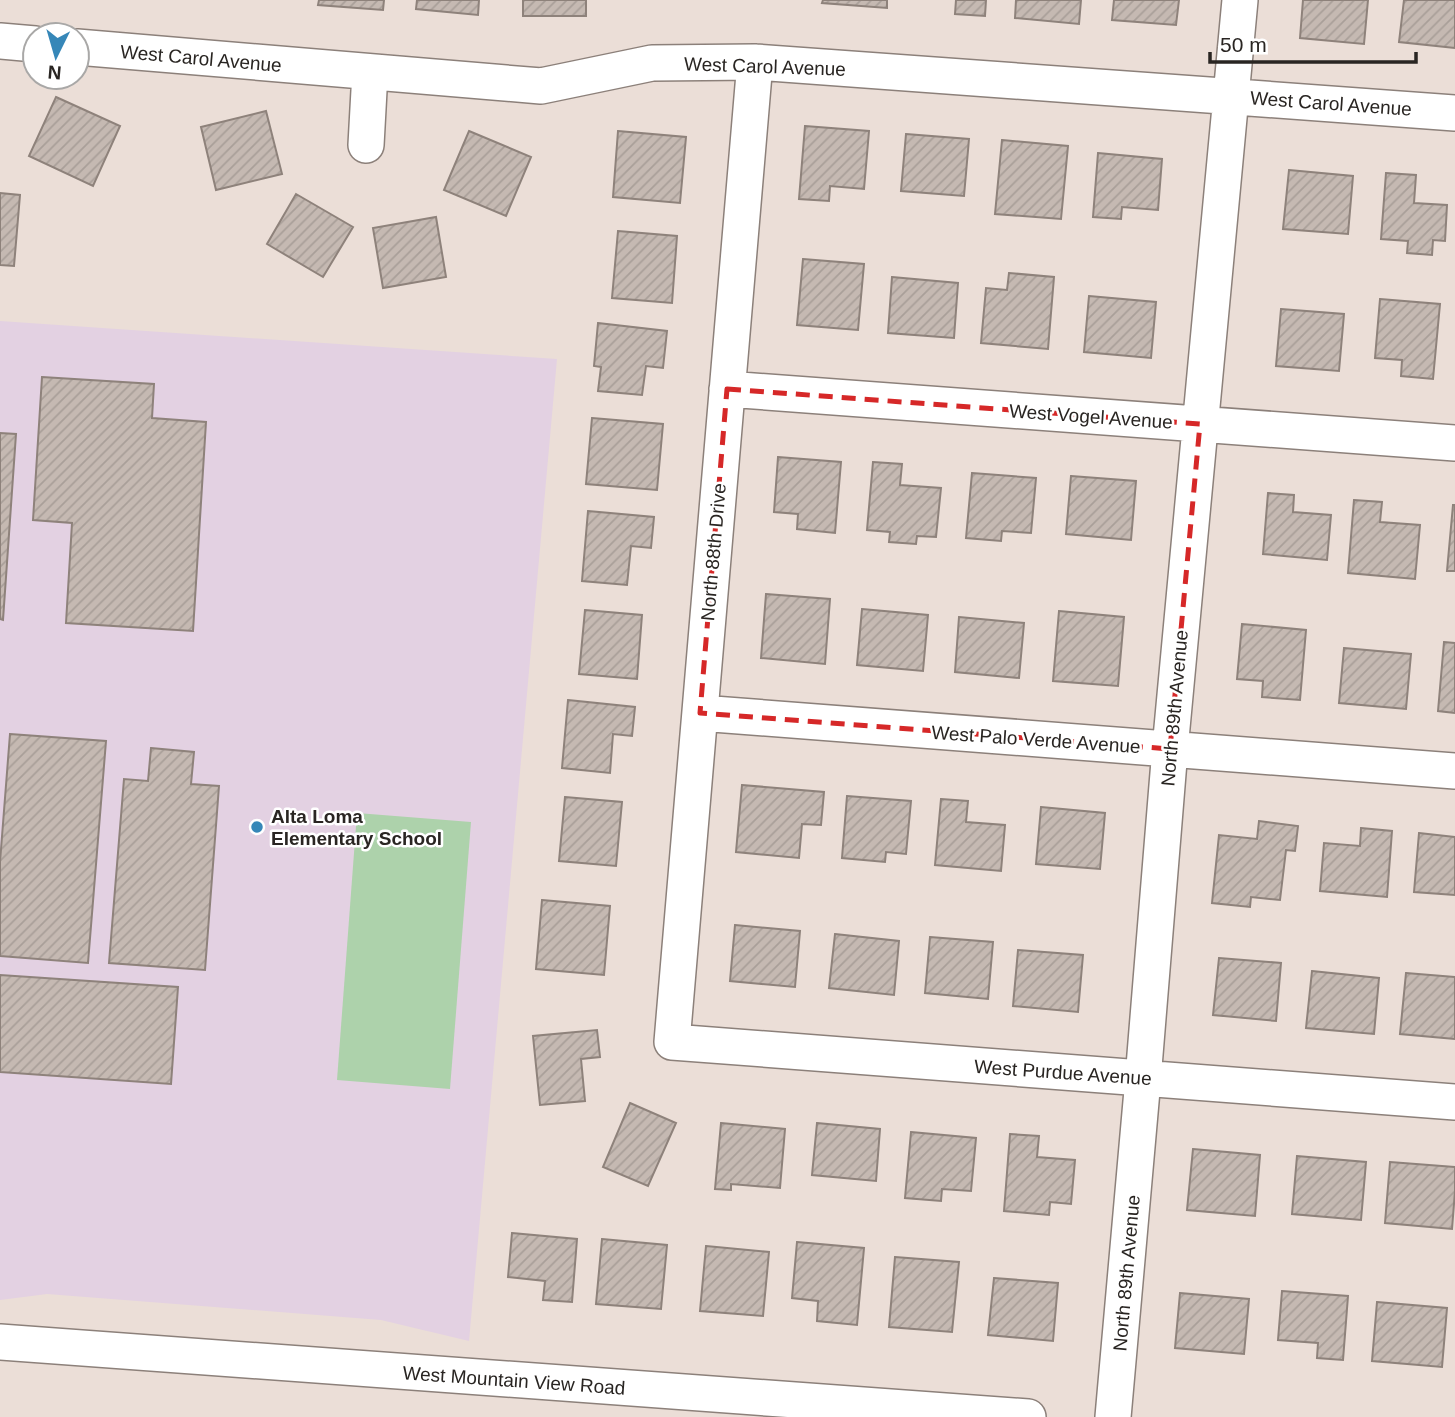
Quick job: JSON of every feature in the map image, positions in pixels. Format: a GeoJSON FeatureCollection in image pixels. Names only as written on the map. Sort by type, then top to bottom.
{"type":"FeatureCollection","features":[{"type":"Feature","properties":{"kind":"street","name":"North 89th Avenue"},"geometry":{"type":"LineString","coordinates":[[1113,1417],[1199,424],[1240,0]]}},
{"type":"Feature","properties":{"kind":"street"},"geometry":{"type":"LineString","coordinates":[[0,41],[21,43]]}},
{"type":"Feature","properties":{"kind":"street","name":"West Carol Avenue"},"geometry":{"type":"LineString","coordinates":[[91,48],[541,86],[652,63],[755,62],[1455,113]]}},
{"type":"Feature","properties":{"kind":"street","name":"North 88th Drive"},"geometry":{"type":"LineString","coordinates":[[672,1042],[755,62]]}},
{"type":"Feature","properties":{"kind":"street"},"geometry":{"type":"LineString","coordinates":[[366,145],[370,72]]}},
{"type":"Feature","properties":{"kind":"street","name":"West Vogel Avenue"},"geometry":{"type":"LineString","coordinates":[[727,389],[1455,443]]}},
{"type":"Feature","properties":{"kind":"street","name":"West Palo Verde Avenue"},"geometry":{"type":"LineString","coordinates":[[700,713],[1455,771]]}},
{"type":"Feature","properties":{"kind":"street","name":"West Purdue Avenue"},"geometry":{"type":"LineString","coordinates":[[672,1042],[1455,1102]]}},
{"type":"Feature","properties":{"kind":"street","name":"West Mountain View Road"},"geometry":{"type":"LineString","coordinates":[[0,1342],[1028,1417]]}},
{"type":"Feature","properties":{"kind":"highlighted area"},"geometry":{"type":"Polygon","coordinates":[[[727,389],[1200,424],[1170,749],[700,713],[727,389]]]}},
{"type":"Feature","properties":{"kind":"shaded area","name":"Alta Loma Elementary School"},"geometry":{"type":"Polygon","coordinates":[[[0,321],[557,359],[469,1341],[381,1320],[47,1294],[0,1300],[0,321]]]}},
{"type":"Feature","properties":{"kind":"green space"},"geometry":{"type":"Polygon","coordinates":[[[357,813],[471,822],[450,1089],[337,1080],[357,813]]]}},
{"type":"Feature","properties":{"kind":"building"},"geometry":{"type":"Polygon","coordinates":[[[319,0],[384,0],[383,10],[318,5],[319,0]]]}},
{"type":"Feature","properties":{"kind":"building"},"geometry":{"type":"Polygon","coordinates":[[[417,0],[479,0],[478,15],[416,9],[417,0]]]}},
{"type":"Feature","properties":{"kind":"building"},"geometry":{"type":"Polygon","coordinates":[[[523,0],[586,0],[586,16],[523,16],[523,0]]]}},
{"type":"Feature","properties":{"kind":"building"},"geometry":{"type":"Polygon","coordinates":[[[823,0],[887,0],[887,8],[822,3],[823,0]]]}},
{"type":"Feature","properties":{"kind":"building"},"geometry":{"type":"Polygon","coordinates":[[[956,0],[986,0],[985,16],[955,14],[956,0]]]}},
{"type":"Feature","properties":{"kind":"building"},"geometry":{"type":"Polygon","coordinates":[[[1016,0],[1081,0],[1079,24],[1015,18],[1016,0]]]}},
{"type":"Feature","properties":{"kind":"building"},"geometry":{"type":"Polygon","coordinates":[[[1114,0],[1179,0],[1176,25],[1112,20],[1114,0]]]}},
{"type":"Feature","properties":{"kind":"building"},"geometry":{"type":"Polygon","coordinates":[[[1303,0],[1368,0],[1364,44],[1300,38],[1303,0]]]}},
{"type":"Feature","properties":{"kind":"building"},"geometry":{"type":"Polygon","coordinates":[[[1404,0],[1455,0],[1455,48],[1399,42],[1404,0]]]}},
{"type":"Feature","properties":{"kind":"building"},"geometry":{"type":"Polygon","coordinates":[[[56,97],[120,126],[93,186],[29,156],[56,97]]]}},
{"type":"Feature","properties":{"kind":"building"},"geometry":{"type":"Polygon","coordinates":[[[266,111],[282,174],[216,190],[201,127],[266,111]]]}},
{"type":"Feature","properties":{"kind":"building"},"geometry":{"type":"Polygon","coordinates":[[[805,126],[869,131],[864,189],[830,186],[829,201],[799,199],[805,126]]]}},
{"type":"Feature","properties":{"kind":"building"},"geometry":{"type":"Polygon","coordinates":[[[469,131],[531,157],[506,216],[444,190],[469,131]]]}},
{"type":"Feature","properties":{"kind":"building"},"geometry":{"type":"Polygon","coordinates":[[[618,131],[686,137],[680,203],[613,197],[618,131]]]}},
{"type":"Feature","properties":{"kind":"building"},"geometry":{"type":"Polygon","coordinates":[[[906,134],[969,139],[964,196],[901,191],[906,134]]]}},
{"type":"Feature","properties":{"kind":"building"},"geometry":{"type":"Polygon","coordinates":[[[1002,140],[1068,146],[1061,219],[995,214],[1002,140]]]}},
{"type":"Feature","properties":{"kind":"building"},"geometry":{"type":"Polygon","coordinates":[[[1098,153],[1162,159],[1158,210],[1122,207],[1121,219],[1093,217],[1098,153]]]}},
{"type":"Feature","properties":{"kind":"building"},"geometry":{"type":"Polygon","coordinates":[[[1289,170],[1353,176],[1348,234],[1283,229],[1289,170]]]}},
{"type":"Feature","properties":{"kind":"building"},"geometry":{"type":"Polygon","coordinates":[[[1386,173],[1416,175],[1414,203],[1447,205],[1445,241],[1433,240],[1432,255],[1407,253],[1408,241],[1381,239],[1386,173]]]}},
{"type":"Feature","properties":{"kind":"building"},"geometry":{"type":"Polygon","coordinates":[[[0,193],[20,195],[14,266],[0,265],[0,193]]]}},
{"type":"Feature","properties":{"kind":"building"},"geometry":{"type":"Polygon","coordinates":[[[296,194],[353,227],[323,277],[267,244],[296,194]]]}},
{"type":"Feature","properties":{"kind":"building"},"geometry":{"type":"Polygon","coordinates":[[[436,217],[446,277],[383,288],[373,228],[436,217]]]}},
{"type":"Feature","properties":{"kind":"building"},"geometry":{"type":"Polygon","coordinates":[[[618,231],[677,236],[672,303],[612,298],[618,231]]]}},
{"type":"Feature","properties":{"kind":"building"},"geometry":{"type":"Polygon","coordinates":[[[803,259],[864,264],[858,330],[797,325],[803,259]]]}},
{"type":"Feature","properties":{"kind":"building"},"geometry":{"type":"Polygon","coordinates":[[[1009,273],[1054,277],[1048,349],[981,343],[986,288],[1007,290],[1009,273]]]}},
{"type":"Feature","properties":{"kind":"building"},"geometry":{"type":"Polygon","coordinates":[[[892,277],[958,283],[954,338],[888,333],[892,277]]]}},
{"type":"Feature","properties":{"kind":"building"},"geometry":{"type":"Polygon","coordinates":[[[1089,296],[1156,302],[1151,358],[1084,352],[1089,296]]]}},
{"type":"Feature","properties":{"kind":"building"},"geometry":{"type":"Polygon","coordinates":[[[1380,299],[1440,304],[1433,379],[1401,376],[1402,360],[1375,358],[1380,299]]]}},
{"type":"Feature","properties":{"kind":"building"},"geometry":{"type":"Polygon","coordinates":[[[1281,309],[1344,314],[1339,371],[1276,366],[1281,309]]]}},
{"type":"Feature","properties":{"kind":"building"},"geometry":{"type":"Polygon","coordinates":[[[598,323],[667,331],[663,368],[646,366],[642,395],[598,391],[601,367],[594,366],[598,323]]]}},
{"type":"Feature","properties":{"kind":"building"},"geometry":{"type":"Polygon","coordinates":[[[42,377],[154,384],[152,418],[206,422],[193,631],[66,623],[72,523],[33,520],[42,377]]]}},
{"type":"Feature","properties":{"kind":"building"},"geometry":{"type":"Polygon","coordinates":[[[592,418],[663,424],[657,490],[586,484],[592,418]]]}},
{"type":"Feature","properties":{"kind":"building"},"geometry":{"type":"Polygon","coordinates":[[[0,433],[16,434],[3,620],[0,619],[0,433]]]}},
{"type":"Feature","properties":{"kind":"building"},"geometry":{"type":"Polygon","coordinates":[[[778,457],[841,462],[835,533],[797,529],[798,514],[774,512],[778,457]]]}},
{"type":"Feature","properties":{"kind":"building"},"geometry":{"type":"Polygon","coordinates":[[[873,462],[902,464],[900,485],[941,488],[936,537],[917,536],[916,544],[889,542],[890,532],[867,530],[873,462]]]}},
{"type":"Feature","properties":{"kind":"building"},"geometry":{"type":"Polygon","coordinates":[[[972,473],[1036,478],[1031,533],[1002,531],[1001,541],[966,538],[972,473]]]}},
{"type":"Feature","properties":{"kind":"building"},"geometry":{"type":"Polygon","coordinates":[[[1071,476],[1136,481],[1131,540],[1066,534],[1071,476]]]}},
{"type":"Feature","properties":{"kind":"building"},"geometry":{"type":"Polygon","coordinates":[[[1268,493],[1294,495],[1293,512],[1331,515],[1327,560],[1263,554],[1268,493]]]}},
{"type":"Feature","properties":{"kind":"building"},"geometry":{"type":"Polygon","coordinates":[[[1354,500],[1382,502],[1380,522],[1420,525],[1415,579],[1348,573],[1354,500]]]}},
{"type":"Feature","properties":{"kind":"building"},"geometry":{"type":"Polygon","coordinates":[[[1453,505],[1455,571],[1447,571],[1453,505]]]}},
{"type":"Feature","properties":{"kind":"building"},"geometry":{"type":"Polygon","coordinates":[[[588,511],[654,517],[651,548],[631,546],[627,585],[582,581],[588,511]]]}},
{"type":"Feature","properties":{"kind":"building"},"geometry":{"type":"Polygon","coordinates":[[[766,594],[830,599],[825,664],[761,658],[766,594]]]}},
{"type":"Feature","properties":{"kind":"building"},"geometry":{"type":"Polygon","coordinates":[[[862,609],[928,615],[923,671],[857,665],[862,609]]]}},
{"type":"Feature","properties":{"kind":"building"},"geometry":{"type":"Polygon","coordinates":[[[585,610],[642,615],[637,679],[579,674],[585,610]]]}},
{"type":"Feature","properties":{"kind":"building"},"geometry":{"type":"Polygon","coordinates":[[[1059,611],[1124,617],[1118,686],[1053,681],[1059,611]]]}},
{"type":"Feature","properties":{"kind":"building"},"geometry":{"type":"Polygon","coordinates":[[[959,617],[1024,623],[1019,678],[955,672],[959,617]]]}},
{"type":"Feature","properties":{"kind":"building"},"geometry":{"type":"Polygon","coordinates":[[[1242,624],[1306,630],[1300,700],[1262,697],[1263,681],[1237,679],[1242,624]]]}},
{"type":"Feature","properties":{"kind":"building"},"geometry":{"type":"Polygon","coordinates":[[[1444,642],[1455,643],[1455,713],[1438,711],[1444,642]]]}},
{"type":"Feature","properties":{"kind":"building"},"geometry":{"type":"Polygon","coordinates":[[[1344,648],[1411,654],[1406,709],[1339,703],[1344,648]]]}},
{"type":"Feature","properties":{"kind":"building"},"geometry":{"type":"Polygon","coordinates":[[[568,700],[635,707],[632,736],[613,734],[610,773],[562,768],[568,700]]]}},
{"type":"Feature","properties":{"kind":"building"},"geometry":{"type":"Polygon","coordinates":[[[10,734],[106,741],[88,963],[0,956],[0,862],[10,734]]]}},
{"type":"Feature","properties":{"kind":"building"},"geometry":{"type":"Polygon","coordinates":[[[151,748],[194,752],[191,784],[219,786],[205,970],[109,963],[124,779],[148,781],[151,748]]]}},
{"type":"Feature","properties":{"kind":"building"},"geometry":{"type":"Polygon","coordinates":[[[742,785],[824,792],[821,825],[802,824],[799,858],[736,852],[742,785]]]}},
{"type":"Feature","properties":{"kind":"building"},"geometry":{"type":"Polygon","coordinates":[[[847,796],[911,801],[906,854],[886,852],[885,862],[842,858],[847,796]]]}},
{"type":"Feature","properties":{"kind":"building"},"geometry":{"type":"Polygon","coordinates":[[[565,797],[622,802],[616,866],[559,861],[565,797]]]}},
{"type":"Feature","properties":{"kind":"building"},"geometry":{"type":"Polygon","coordinates":[[[941,799],[968,801],[966,822],[1005,825],[1001,871],[935,865],[941,799]]]}},
{"type":"Feature","properties":{"kind":"building"},"geometry":{"type":"Polygon","coordinates":[[[1041,807],[1105,813],[1100,869],[1036,864],[1041,807]]]}},
{"type":"Feature","properties":{"kind":"building"},"geometry":{"type":"Polygon","coordinates":[[[1259,821],[1298,826],[1295,851],[1286,850],[1280,900],[1251,897],[1250,907],[1212,903],[1219,835],[1257,839],[1259,821]]]}},
{"type":"Feature","properties":{"kind":"building"},"geometry":{"type":"Polygon","coordinates":[[[1361,828],[1392,831],[1387,897],[1320,891],[1324,843],[1360,846],[1361,828]]]}},
{"type":"Feature","properties":{"kind":"building"},"geometry":{"type":"Polygon","coordinates":[[[1419,833],[1455,837],[1455,895],[1414,892],[1419,833]]]}},
{"type":"Feature","properties":{"kind":"building"},"geometry":{"type":"Polygon","coordinates":[[[542,900],[610,906],[604,975],[536,969],[542,900]]]}},
{"type":"Feature","properties":{"kind":"building"},"geometry":{"type":"Polygon","coordinates":[[[735,925],[800,931],[795,987],[730,981],[735,925]]]}},
{"type":"Feature","properties":{"kind":"building"},"geometry":{"type":"Polygon","coordinates":[[[835,934],[899,941],[894,995],[829,988],[835,934]]]}},
{"type":"Feature","properties":{"kind":"building"},"geometry":{"type":"Polygon","coordinates":[[[930,937],[993,942],[988,999],[925,993],[930,937]]]}},
{"type":"Feature","properties":{"kind":"building"},"geometry":{"type":"Polygon","coordinates":[[[1018,950],[1083,955],[1078,1012],[1013,1006],[1018,950]]]}},
{"type":"Feature","properties":{"kind":"building"},"geometry":{"type":"Polygon","coordinates":[[[1219,958],[1281,963],[1276,1021],[1213,1015],[1219,958]]]}},
{"type":"Feature","properties":{"kind":"building"},"geometry":{"type":"Polygon","coordinates":[[[1312,971],[1379,978],[1374,1034],[1306,1028],[1312,971]]]}},
{"type":"Feature","properties":{"kind":"building"},"geometry":{"type":"Polygon","coordinates":[[[1406,973],[1455,977],[1455,1039],[1400,1034],[1406,973]]]}},
{"type":"Feature","properties":{"kind":"building"},"geometry":{"type":"Polygon","coordinates":[[[0,975],[178,987],[171,1084],[0,1072],[0,975]]]}},
{"type":"Feature","properties":{"kind":"building"},"geometry":{"type":"Polygon","coordinates":[[[597,1030],[600,1057],[581,1059],[585,1101],[540,1105],[533,1036],[597,1030]]]}},
{"type":"Feature","properties":{"kind":"building"},"geometry":{"type":"Polygon","coordinates":[[[630,1103],[676,1123],[648,1186],[603,1167],[630,1103]]]}},
{"type":"Feature","properties":{"kind":"building"},"geometry":{"type":"Polygon","coordinates":[[[721,1123],[785,1129],[780,1188],[731,1184],[731,1190],[715,1189],[721,1123]]]}},
{"type":"Feature","properties":{"kind":"building"},"geometry":{"type":"Polygon","coordinates":[[[817,1123],[880,1129],[876,1181],[812,1175],[817,1123]]]}},
{"type":"Feature","properties":{"kind":"building"},"geometry":{"type":"Polygon","coordinates":[[[911,1132],[976,1138],[971,1191],[942,1189],[941,1201],[905,1198],[911,1132]]]}},
{"type":"Feature","properties":{"kind":"building"},"geometry":{"type":"Polygon","coordinates":[[[1010,1134],[1039,1136],[1037,1157],[1075,1160],[1071,1204],[1050,1202],[1049,1215],[1004,1211],[1010,1134]]]}},
{"type":"Feature","properties":{"kind":"building"},"geometry":{"type":"Polygon","coordinates":[[[1193,1149],[1260,1155],[1255,1216],[1187,1210],[1193,1149]]]}},
{"type":"Feature","properties":{"kind":"building"},"geometry":{"type":"Polygon","coordinates":[[[1297,1156],[1366,1162],[1361,1220],[1292,1214],[1297,1156]]]}},
{"type":"Feature","properties":{"kind":"building"},"geometry":{"type":"Polygon","coordinates":[[[1390,1162],[1455,1167],[1452,1229],[1385,1223],[1390,1162]]]}},
{"type":"Feature","properties":{"kind":"building"},"geometry":{"type":"Polygon","coordinates":[[[512,1233],[577,1239],[572,1302],[543,1300],[545,1281],[508,1277],[512,1233]]]}},
{"type":"Feature","properties":{"kind":"building"},"geometry":{"type":"Polygon","coordinates":[[[602,1239],[667,1245],[661,1309],[596,1304],[602,1239]]]}},
{"type":"Feature","properties":{"kind":"building"},"geometry":{"type":"Polygon","coordinates":[[[797,1242],[864,1248],[857,1325],[817,1321],[818,1301],[792,1298],[797,1242]]]}},
{"type":"Feature","properties":{"kind":"building"},"geometry":{"type":"Polygon","coordinates":[[[706,1246],[769,1252],[763,1316],[700,1311],[706,1246]]]}},
{"type":"Feature","properties":{"kind":"building"},"geometry":{"type":"Polygon","coordinates":[[[895,1257],[959,1262],[952,1332],[889,1327],[895,1257]]]}},
{"type":"Feature","properties":{"kind":"building"},"geometry":{"type":"Polygon","coordinates":[[[994,1278],[1058,1283],[1053,1341],[988,1335],[994,1278]]]}},
{"type":"Feature","properties":{"kind":"building"},"geometry":{"type":"Polygon","coordinates":[[[1282,1291],[1348,1296],[1343,1360],[1317,1358],[1318,1343],[1278,1340],[1282,1291]]]}},
{"type":"Feature","properties":{"kind":"building"},"geometry":{"type":"Polygon","coordinates":[[[1180,1293],[1249,1299],[1244,1354],[1175,1348],[1180,1293]]]}},
{"type":"Feature","properties":{"kind":"building"},"geometry":{"type":"Polygon","coordinates":[[[1377,1302],[1447,1308],[1442,1367],[1372,1361],[1377,1302]]]}},
{"type":"Feature","properties":{"kind":"place","name":"Alta Loma Elementary School"},"geometry":{"type":"Point","coordinates":[257,827]}}]}
